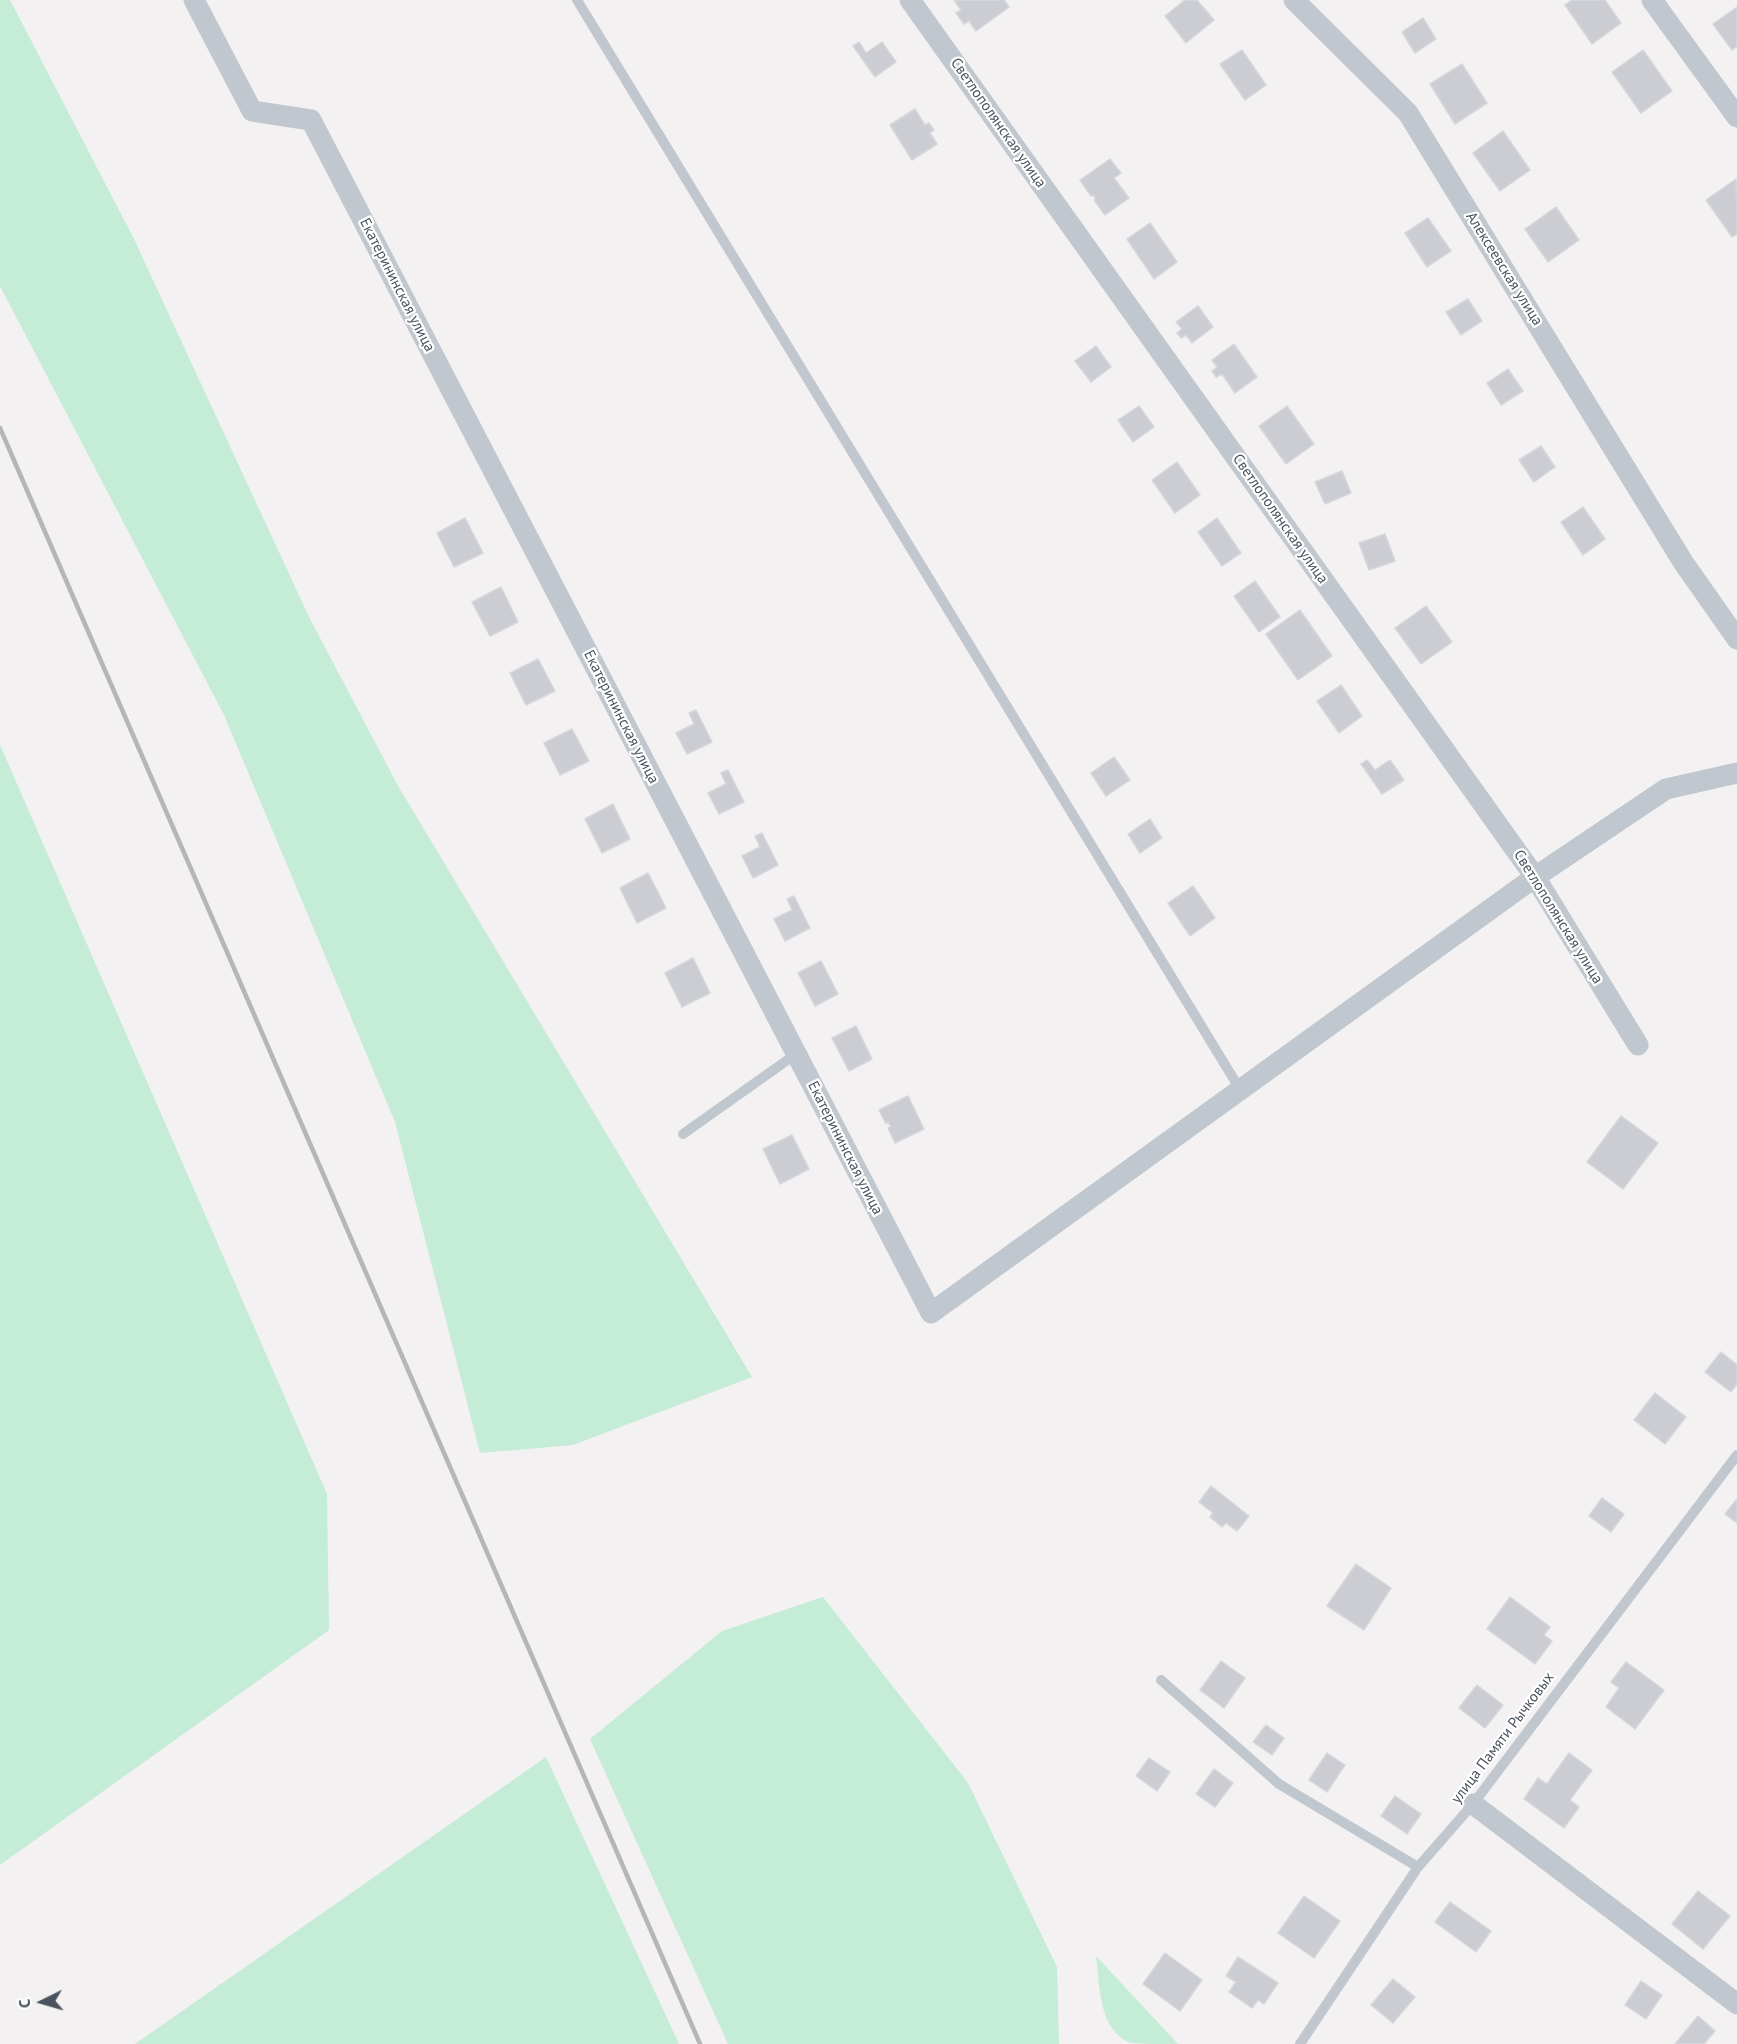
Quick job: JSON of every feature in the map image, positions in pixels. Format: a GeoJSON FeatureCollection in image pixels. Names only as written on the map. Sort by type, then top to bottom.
{"type":"FeatureCollection","features":[{"type":"Feature","properties":{"kind":"street","name":"Екатерининская улица"},"geometry":{"type":"LineString","coordinates":[[194,0],[252,111],[311,120],[931,1313],[1241,1091]]}},
{"type":"Feature","properties":{"kind":"street","name":"Светлополянская улица"},"geometry":{"type":"LineString","coordinates":[[910,0],[1535,877],[1638,1045]]}},
{"type":"Feature","properties":{"kind":"street","name":"Алексеевская улица"},"geometry":{"type":"LineString","coordinates":[[1294,0],[1408,113],[1683,562],[1737,639]]}},
{"type":"Feature","properties":{"kind":"street"},"geometry":{"type":"LineString","coordinates":[[1652,0],[1737,117]]}},
{"type":"Feature","properties":{"kind":"street"},"geometry":{"type":"LineString","coordinates":[[1241,1091],[1535,877],[1666,789],[1737,773]]}},
{"type":"Feature","properties":{"kind":"street"},"geometry":{"type":"LineString","coordinates":[[1473,1804],[1737,2004]]}},
{"type":"Feature","properties":{"kind":"lane"},"geometry":{"type":"LineString","coordinates":[[577,0],[1241,1091]]}},
{"type":"Feature","properties":{"kind":"lane"},"geometry":{"type":"LineString","coordinates":[[683,1134],[796,1054]]}},
{"type":"Feature","properties":{"kind":"lane","name":"улица Памяти Рычковых"},"geometry":{"type":"LineString","coordinates":[[1300,2044],[1418,1867],[1473,1804],[1737,1455]]}},
{"type":"Feature","properties":{"kind":"lane"},"geometry":{"type":"LineString","coordinates":[[1161,1680],[1279,1784],[1418,1867]]}},
{"type":"Feature","properties":{"kind":"green space"},"geometry":{"type":"Polygon","coordinates":[[[0,0],[10,0],[134,239],[309,617],[397,784],[752,1377],[573,1445],[480,1453],[395,1122],[224,715],[0,286],[0,0]]]}},
{"type":"Feature","properties":{"kind":"green space"},"geometry":{"type":"Polygon","coordinates":[[[0,745],[327,1494],[329,1630],[0,1865],[0,745]]]}},
{"type":"Feature","properties":{"kind":"green space"},"geometry":{"type":"Polygon","coordinates":[[[823,1597],[968,1783],[1057,1967],[1059,2044],[728,2044],[590,1739],[722,1631],[823,1597]]]}},
{"type":"Feature","properties":{"kind":"green space"},"geometry":{"type":"Polygon","coordinates":[[[546,1757],[679,2044],[135,2044],[546,1757]]]}},
{"type":"Feature","properties":{"kind":"green space"},"geometry":{"type":"Polygon","coordinates":[[[1096,1956],[1178,2044],[1131,2043],[1120,2037],[1106,2018],[1100,1993],[1096,1956]]]}},
{"type":"Feature","properties":{"kind":"building"},"geometry":{"type":"Polygon","coordinates":[[[954,0],[1004,0],[1009,7],[976,31],[969,21],[964,24],[956,13],[961,10],[954,0]]]}},
{"type":"Feature","properties":{"kind":"building"},"geometry":{"type":"Polygon","coordinates":[[[1185,0],[1197,0],[1214,20],[1186,43],[1165,16],[1185,0]]]}},
{"type":"Feature","properties":{"kind":"building"},"geometry":{"type":"Polygon","coordinates":[[[1572,0],[1605,0],[1621,23],[1592,44],[1565,5],[1572,0]]]}},
{"type":"Feature","properties":{"kind":"building"},"geometry":{"type":"Polygon","coordinates":[[[1737,7],[1737,46],[1732,50],[1713,24],[1737,7]]]}},
{"type":"Feature","properties":{"kind":"building"},"geometry":{"type":"Polygon","coordinates":[[[1423,18],[1436,39],[1415,53],[1402,32],[1423,18]]]}},
{"type":"Feature","properties":{"kind":"building"},"geometry":{"type":"Polygon","coordinates":[[[859,42],[866,53],[882,42],[896,62],[875,77],[853,46],[859,42]]]}},
{"type":"Feature","properties":{"kind":"building"},"geometry":{"type":"Polygon","coordinates":[[[1242,50],[1266,85],[1245,100],[1220,64],[1242,50]]]}},
{"type":"Feature","properties":{"kind":"building"},"geometry":{"type":"Polygon","coordinates":[[[1643,50],[1672,91],[1641,113],[1612,72],[1643,50]]]}},
{"type":"Feature","properties":{"kind":"building"},"geometry":{"type":"Polygon","coordinates":[[[1462,64],[1487,103],[1455,124],[1430,84],[1462,64]]]}},
{"type":"Feature","properties":{"kind":"building"},"geometry":{"type":"Polygon","coordinates":[[[915,109],[925,125],[929,123],[934,130],[930,133],[937,144],[912,160],[890,125],[915,109]]]}},
{"type":"Feature","properties":{"kind":"building"},"geometry":{"type":"Polygon","coordinates":[[[1503,131],[1530,170],[1500,191],[1473,153],[1503,131]]]}},
{"type":"Feature","properties":{"kind":"building"},"geometry":{"type":"Polygon","coordinates":[[[1110,159],[1121,173],[1114,178],[1129,198],[1105,215],[1094,200],[1096,199],[1093,195],[1091,196],[1080,180],[1110,159]]]}},
{"type":"Feature","properties":{"kind":"building"},"geometry":{"type":"Polygon","coordinates":[[[1736,179],[1737,234],[1732,237],[1706,200],[1736,179]]]}},
{"type":"Feature","properties":{"kind":"building"},"geometry":{"type":"Polygon","coordinates":[[[1556,207],[1579,240],[1548,262],[1525,229],[1556,207]]]}},
{"type":"Feature","properties":{"kind":"building"},"geometry":{"type":"Polygon","coordinates":[[[1428,218],[1451,251],[1427,267],[1405,233],[1428,218]]]}},
{"type":"Feature","properties":{"kind":"building"},"geometry":{"type":"Polygon","coordinates":[[[1150,223],[1177,262],[1154,279],[1127,239],[1150,223]]]}},
{"type":"Feature","properties":{"kind":"building"},"geometry":{"type":"Polygon","coordinates":[[[1468,299],[1482,321],[1461,335],[1446,312],[1468,299]]]}},
{"type":"Feature","properties":{"kind":"building"},"geometry":{"type":"Polygon","coordinates":[[[1198,306],[1213,327],[1192,343],[1186,335],[1181,338],[1177,333],[1182,329],[1176,322],[1198,306]]]}},
{"type":"Feature","properties":{"kind":"building"},"geometry":{"type":"Polygon","coordinates":[[[1234,344],[1257,377],[1235,393],[1222,374],[1216,377],[1212,371],[1217,367],[1212,360],[1234,344]]]}},
{"type":"Feature","properties":{"kind":"building"},"geometry":{"type":"Polygon","coordinates":[[[1096,346],[1111,367],[1091,382],[1075,361],[1096,346]]]}},
{"type":"Feature","properties":{"kind":"building"},"geometry":{"type":"Polygon","coordinates":[[[1508,369],[1523,391],[1501,405],[1487,383],[1508,369]]]}},
{"type":"Feature","properties":{"kind":"building"},"geometry":{"type":"Polygon","coordinates":[[[1139,406],[1154,427],[1133,442],[1118,420],[1139,406]]]}},
{"type":"Feature","properties":{"kind":"building"},"geometry":{"type":"Polygon","coordinates":[[[1287,406],[1314,444],[1286,464],[1259,426],[1287,406]]]}},
{"type":"Feature","properties":{"kind":"building"},"geometry":{"type":"Polygon","coordinates":[[[1541,446],[1555,467],[1534,482],[1519,460],[1541,446]]]}},
{"type":"Feature","properties":{"kind":"building"},"geometry":{"type":"Polygon","coordinates":[[[1177,462],[1200,495],[1175,513],[1152,480],[1177,462]]]}},
{"type":"Feature","properties":{"kind":"building"},"geometry":{"type":"Polygon","coordinates":[[[1342,471],[1351,493],[1325,504],[1315,482],[1342,471]]]}},
{"type":"Feature","properties":{"kind":"building"},"geometry":{"type":"Polygon","coordinates":[[[1583,507],[1605,539],[1583,555],[1561,522],[1583,507]]]}},
{"type":"Feature","properties":{"kind":"building"},"geometry":{"type":"Polygon","coordinates":[[[465,518],[483,553],[454,567],[437,533],[465,518]]]}},
{"type":"Feature","properties":{"kind":"building"},"geometry":{"type":"Polygon","coordinates":[[[1217,518],[1241,553],[1222,566],[1198,532],[1217,518]]]}},
{"type":"Feature","properties":{"kind":"building"},"geometry":{"type":"Polygon","coordinates":[[[1385,534],[1395,561],[1369,570],[1359,543],[1385,534]]]}},
{"type":"Feature","properties":{"kind":"building"},"geometry":{"type":"Polygon","coordinates":[[[1255,581],[1280,617],[1259,632],[1234,596],[1255,581]]]}},
{"type":"Feature","properties":{"kind":"building"},"geometry":{"type":"Polygon","coordinates":[[[501,587],[518,622],[490,636],[472,602],[501,587]]]}},
{"type":"Feature","properties":{"kind":"building"},"geometry":{"type":"Polygon","coordinates":[[[1426,606],[1452,642],[1421,664],[1395,628],[1426,606]]]}},
{"type":"Feature","properties":{"kind":"building"},"geometry":{"type":"Polygon","coordinates":[[[1300,610],[1332,656],[1298,680],[1266,634],[1300,610]]]}},
{"type":"Feature","properties":{"kind":"building"},"geometry":{"type":"Polygon","coordinates":[[[538,659],[555,691],[526,705],[510,673],[538,659]]]}},
{"type":"Feature","properties":{"kind":"building"},"geometry":{"type":"Polygon","coordinates":[[[1341,685],[1362,716],[1339,733],[1317,701],[1341,685]]]}},
{"type":"Feature","properties":{"kind":"building"},"geometry":{"type":"Polygon","coordinates":[[[696,710],[712,742],[687,754],[676,733],[694,724],[689,713],[696,710]]]}},
{"type":"Feature","properties":{"kind":"building"},"geometry":{"type":"Polygon","coordinates":[[[572,729],[589,761],[560,775],[544,743],[572,729]]]}},
{"type":"Feature","properties":{"kind":"building"},"geometry":{"type":"Polygon","coordinates":[[[1114,757],[1130,780],[1106,796],[1091,773],[1114,757]]]}},
{"type":"Feature","properties":{"kind":"building"},"geometry":{"type":"Polygon","coordinates":[[[1367,760],[1375,770],[1390,760],[1404,780],[1382,794],[1361,764],[1367,760]]]}},
{"type":"Feature","properties":{"kind":"building"},"geometry":{"type":"Polygon","coordinates":[[[728,770],[744,802],[719,814],[708,793],[726,784],[721,773],[728,770]]]}},
{"type":"Feature","properties":{"kind":"building"},"geometry":{"type":"Polygon","coordinates":[[[613,804],[630,839],[602,853],[585,819],[613,804]]]}},
{"type":"Feature","properties":{"kind":"building"},"geometry":{"type":"Polygon","coordinates":[[[1150,819],[1162,838],[1140,853],[1128,834],[1150,819]]]}},
{"type":"Feature","properties":{"kind":"building"},"geometry":{"type":"Polygon","coordinates":[[[762,833],[778,865],[753,878],[742,856],[760,847],[755,836],[762,833]]]}},
{"type":"Feature","properties":{"kind":"building"},"geometry":{"type":"Polygon","coordinates":[[[648,873],[666,908],[637,923],[620,888],[648,873]]]}},
{"type":"Feature","properties":{"kind":"building"},"geometry":{"type":"Polygon","coordinates":[[[1193,886],[1215,918],[1190,936],[1168,903],[1193,886]]]}},
{"type":"Feature","properties":{"kind":"building"},"geometry":{"type":"Polygon","coordinates":[[[794,896],[810,928],[785,941],[774,919],[792,910],[787,899],[794,896]]]}},
{"type":"Feature","properties":{"kind":"building"},"geometry":{"type":"Polygon","coordinates":[[[693,958],[710,993],[682,1007],[665,973],[693,958]]]}},
{"type":"Feature","properties":{"kind":"building"},"geometry":{"type":"Polygon","coordinates":[[[821,961],[838,994],[815,1006],[798,973],[821,961]]]}},
{"type":"Feature","properties":{"kind":"building"},"geometry":{"type":"Polygon","coordinates":[[[856,1026],[872,1059],[849,1071],[832,1038],[856,1026]]]}},
{"type":"Feature","properties":{"kind":"building"},"geometry":{"type":"Polygon","coordinates":[[[908,1096],[924,1129],[895,1143],[888,1128],[891,1127],[888,1122],[886,1124],[879,1110],[908,1096]]]}},
{"type":"Feature","properties":{"kind":"building"},"geometry":{"type":"Polygon","coordinates":[[[1621,1116],[1658,1143],[1623,1189],[1587,1162],[1621,1116]]]}},
{"type":"Feature","properties":{"kind":"building"},"geometry":{"type":"Polygon","coordinates":[[[792,1135],[809,1169],[780,1184],[763,1149],[792,1135]]]}},
{"type":"Feature","properties":{"kind":"building"},"geometry":{"type":"Polygon","coordinates":[[[1721,1352],[1737,1365],[1737,1384],[1731,1392],[1705,1372],[1721,1352]]]}},
{"type":"Feature","properties":{"kind":"building"},"geometry":{"type":"Polygon","coordinates":[[[1655,1393],[1686,1417],[1665,1444],[1634,1420],[1655,1393]]]}},
{"type":"Feature","properties":{"kind":"building"},"geometry":{"type":"Polygon","coordinates":[[[1211,1486],[1249,1516],[1237,1531],[1226,1523],[1222,1527],[1210,1517],[1213,1513],[1199,1502],[1211,1486]]]}},
{"type":"Feature","properties":{"kind":"building"},"geometry":{"type":"Polygon","coordinates":[[[1602,1498],[1624,1514],[1611,1532],[1589,1516],[1602,1498]]]}},
{"type":"Feature","properties":{"kind":"building"},"geometry":{"type":"Polygon","coordinates":[[[1737,1499],[1737,1523],[1725,1514],[1737,1499]]]}},
{"type":"Feature","properties":{"kind":"building"},"geometry":{"type":"Polygon","coordinates":[[[1356,1564],[1391,1588],[1364,1630],[1327,1606],[1356,1564]]]}},
{"type":"Feature","properties":{"kind":"building"},"geometry":{"type":"Polygon","coordinates":[[[1510,1597],[1550,1627],[1544,1635],[1552,1641],[1535,1664],[1487,1629],[1510,1597]]]}},
{"type":"Feature","properties":{"kind":"building"},"geometry":{"type":"Polygon","coordinates":[[[1221,1661],[1245,1678],[1224,1708],[1200,1690],[1221,1661]]]}},
{"type":"Feature","properties":{"kind":"building"},"geometry":{"type":"Polygon","coordinates":[[[1626,1662],[1664,1690],[1635,1729],[1606,1707],[1619,1688],[1611,1682],[1626,1662]]]}},
{"type":"Feature","properties":{"kind":"building"},"geometry":{"type":"Polygon","coordinates":[[[1477,1685],[1503,1705],[1485,1728],[1459,1708],[1477,1685]]]}},
{"type":"Feature","properties":{"kind":"building"},"geometry":{"type":"Polygon","coordinates":[[[1266,1725],[1284,1738],[1272,1755],[1253,1742],[1266,1725]]]}},
{"type":"Feature","properties":{"kind":"building"},"geometry":{"type":"Polygon","coordinates":[[[1327,1753],[1345,1765],[1327,1792],[1309,1780],[1327,1753]]]}},
{"type":"Feature","properties":{"kind":"building"},"geometry":{"type":"Polygon","coordinates":[[[1569,1753],[1592,1770],[1570,1800],[1579,1807],[1564,1828],[1524,1799],[1538,1778],[1547,1784],[1569,1753]]]}},
{"type":"Feature","properties":{"kind":"building"},"geometry":{"type":"Polygon","coordinates":[[[1149,1758],[1170,1772],[1157,1791],[1136,1776],[1149,1758]]]}},
{"type":"Feature","properties":{"kind":"building"},"geometry":{"type":"Polygon","coordinates":[[[1214,1769],[1233,1783],[1215,1807],[1196,1794],[1214,1769]]]}},
{"type":"Feature","properties":{"kind":"building"},"geometry":{"type":"Polygon","coordinates":[[[1395,1796],[1421,1814],[1407,1834],[1381,1816],[1395,1796]]]}},
{"type":"Feature","properties":{"kind":"building"},"geometry":{"type":"Polygon","coordinates":[[[1698,1891],[1730,1916],[1703,1949],[1672,1924],[1698,1891]]]}},
{"type":"Feature","properties":{"kind":"building"},"geometry":{"type":"Polygon","coordinates":[[[1304,1896],[1340,1921],[1314,1958],[1278,1933],[1304,1896]]]}},
{"type":"Feature","properties":{"kind":"building"},"geometry":{"type":"Polygon","coordinates":[[[1450,1902],[1491,1931],[1476,1952],[1435,1922],[1450,1902]]]}},
{"type":"Feature","properties":{"kind":"building"},"geometry":{"type":"Polygon","coordinates":[[[1165,1953],[1202,1980],[1180,2011],[1143,1984],[1165,1953]]]}},
{"type":"Feature","properties":{"kind":"building"},"geometry":{"type":"Polygon","coordinates":[[[1238,1957],[1278,1983],[1264,2004],[1258,2000],[1252,2008],[1229,1992],[1236,1982],[1226,1976],[1238,1957]]]}},
{"type":"Feature","properties":{"kind":"building"},"geometry":{"type":"Polygon","coordinates":[[[1393,1979],[1415,1997],[1393,2023],[1371,2005],[1393,1979]]]}},
{"type":"Feature","properties":{"kind":"building"},"geometry":{"type":"Polygon","coordinates":[[[1641,1981],[1662,1995],[1646,2019],[1625,2005],[1641,1981]]]}},
{"type":"Feature","properties":{"kind":"building"},"geometry":{"type":"Polygon","coordinates":[[[1698,2016],[1715,2031],[1704,2044],[1675,2044],[1698,2016]]]}},
{"type":"Feature","properties":{"kind":"railway"},"geometry":{"type":"LineString","coordinates":[[0,428],[700,2044]]}}]}
